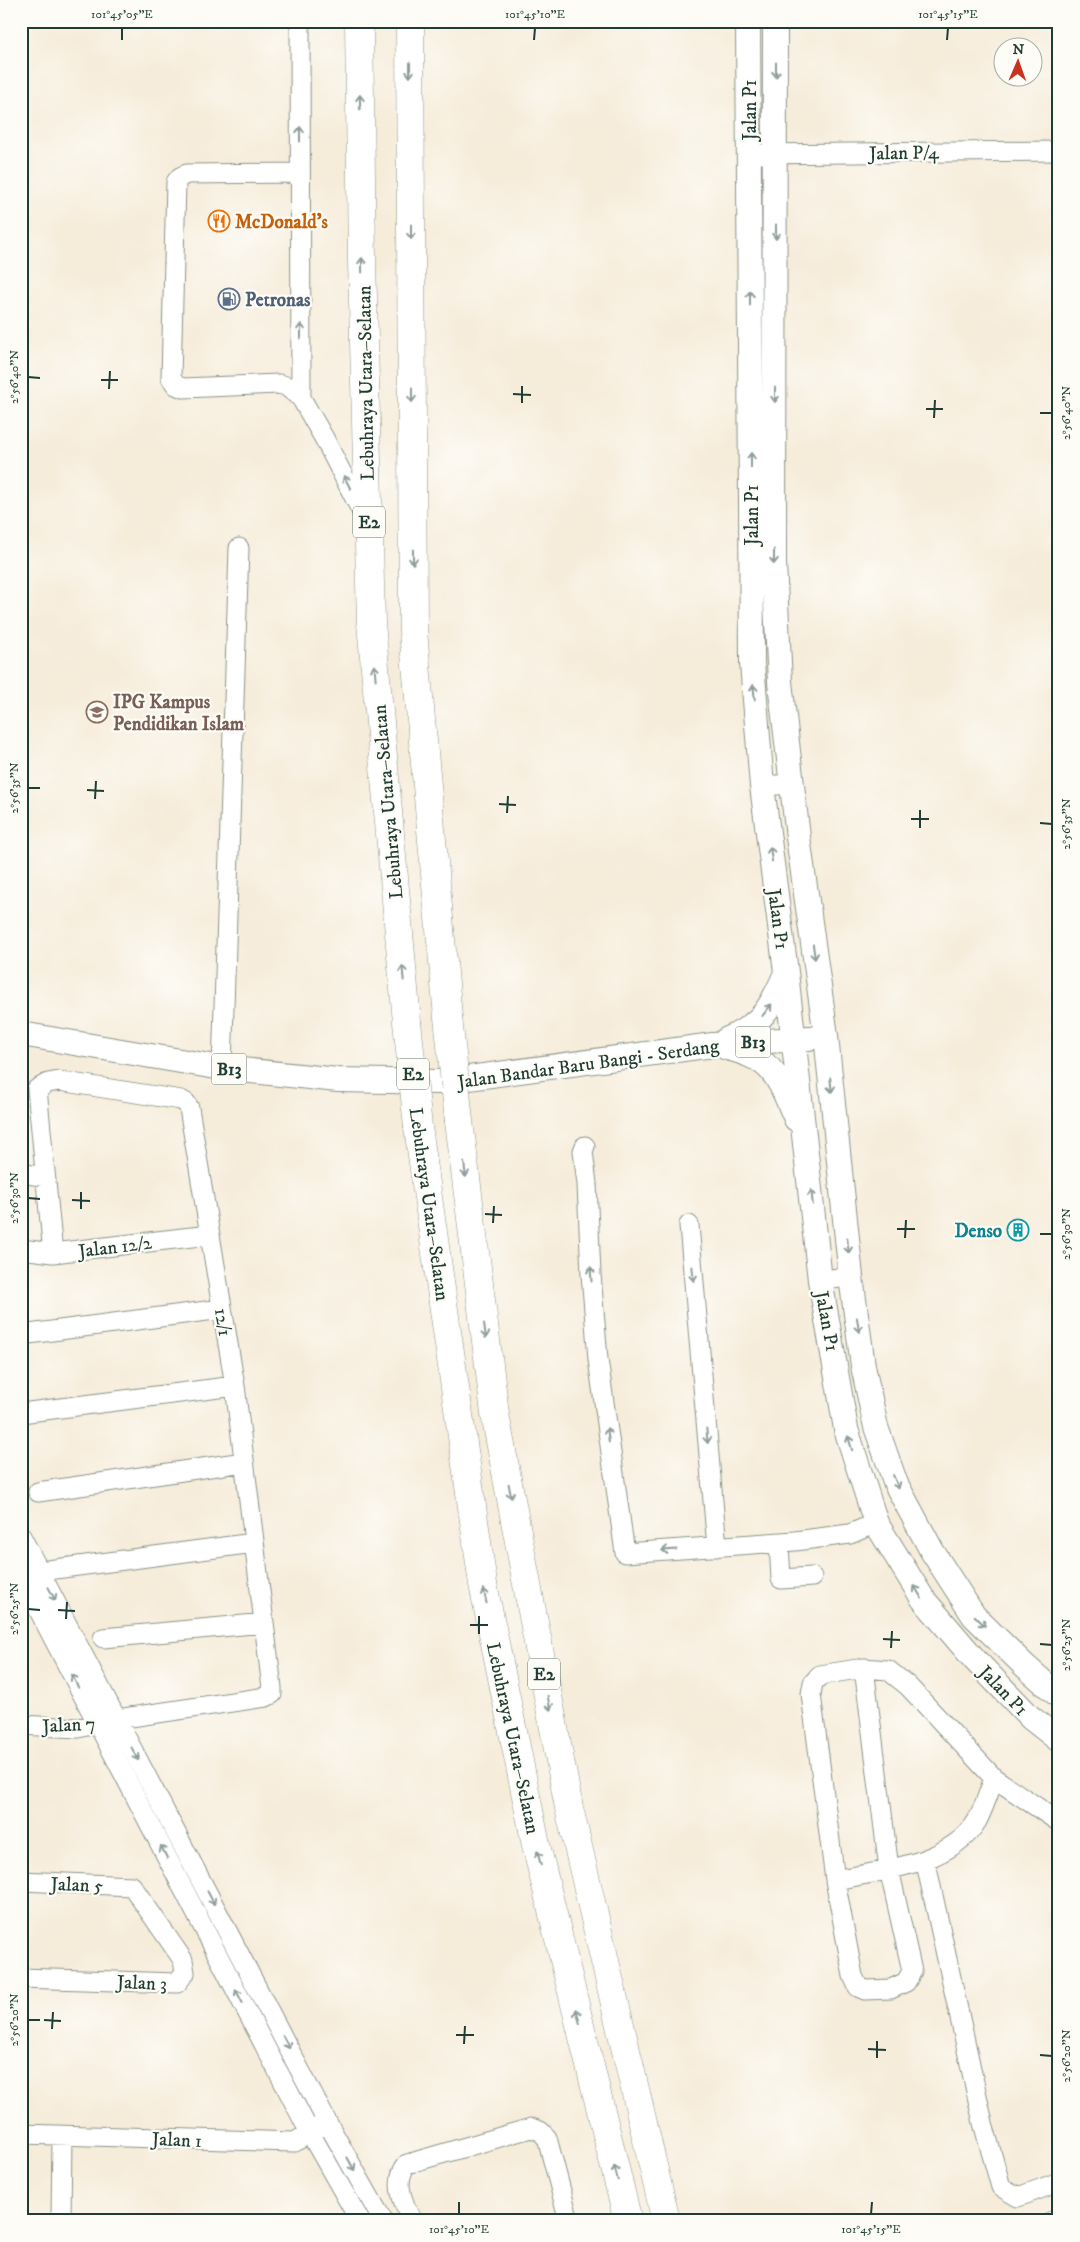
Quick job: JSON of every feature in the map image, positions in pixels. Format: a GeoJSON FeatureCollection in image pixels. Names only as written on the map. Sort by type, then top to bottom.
{"type":"FeatureCollection","features":[{"type":"Feature","properties":{"kind":"highway","name":"Lebuhraya Utara–Selatan"},"geometry":{"type":"LineString","coordinates":[[359,21],[362,260],[371,623],[418,1127],[483,1584],[536,1845],[628,2221]]}},
{"type":"Feature","properties":{"kind":"highway","name":"Lebuhraya Utara–Selatan"},"geometry":{"type":"LineString","coordinates":[[410,21],[413,631],[459,1121],[496,1414],[568,1808],[666,2221]]}},
{"type":"Feature","properties":{"kind":"main road","name":"Jalan P1"},"geometry":{"type":"LineString","coordinates":[[748,21],[752,663],[762,786],[794,1039],[820,1280],[846,1429],[876,1523],[923,1599],[975,1660],[1031,1718],[1059,1740]]}},
{"type":"Feature","properties":{"kind":"main road","name":"Jalan P1"},"geometry":{"type":"LineString","coordinates":[[775,21],[774,563],[780,682],[826,1036],[851,1277],[863,1366],[876,1427],[896,1484],[932,1551],[974,1616],[1059,1696]]}},
{"type":"Feature","properties":{"kind":"main road"},"geometry":{"type":"LineString","coordinates":[[712,1045],[744,1032],[767,1013],[786,972]]}},
{"type":"Feature","properties":{"kind":"main road","name":"B13"},"geometry":{"type":"LineString","coordinates":[[21,1034],[222,1068]]}},
{"type":"Feature","properties":{"kind":"main road","name":"Jalan Bandar Baru Bangi - Serdang"},"geometry":{"type":"LineString","coordinates":[[222,1068],[338,1080],[439,1082],[712,1045],[826,1036]]}},
{"type":"Feature","properties":{"kind":"main road"},"geometry":{"type":"LineString","coordinates":[[712,1045],[756,1057],[772,1069],[777,1076],[806,1142]]}},
{"type":"Feature","properties":{"kind":"street"},"geometry":{"type":"LineString","coordinates":[[300,21],[301,398]]}},
{"type":"Feature","properties":{"kind":"street","name":"Jalan P/4"},"geometry":{"type":"LineString","coordinates":[[749,154],[1059,151]]}},
{"type":"Feature","properties":{"kind":"street"},"geometry":{"type":"LineString","coordinates":[[300,173],[187,174],[180,177],[176,182],[171,378],[176,385],[183,388],[279,384],[286,386],[301,398],[324,438],[369,526]]}},
{"type":"Feature","properties":{"kind":"street"},"geometry":{"type":"LineString","coordinates":[[222,1068],[239,548]]}},
{"type":"Feature","properties":{"kind":"street"},"geometry":{"type":"LineString","coordinates":[[762,786],[792,784]]}},
{"type":"Feature","properties":{"kind":"street","name":"12/1"},"geometry":{"type":"LineString","coordinates":[[29,1088],[59,1081],[186,1102],[235,1386],[264,1623]]}},
{"type":"Feature","properties":{"kind":"street"},"geometry":{"type":"LineString","coordinates":[[29,1088],[45,1176],[53,1253]]}},
{"type":"Feature","properties":{"kind":"street"},"geometry":{"type":"LineString","coordinates":[[585,1146],[583,1151],[598,1359],[625,1553],[779,1543],[850,1534],[876,1523]]}},
{"type":"Feature","properties":{"kind":"street"},"geometry":{"type":"LineString","coordinates":[[21,1173],[45,1176]]}},
{"type":"Feature","properties":{"kind":"street"},"geometry":{"type":"LineString","coordinates":[[689,1225],[717,1547]]}},
{"type":"Feature","properties":{"kind":"street","name":"Jalan 12/2"},"geometry":{"type":"LineString","coordinates":[[21,1249],[53,1253],[209,1235]]}},
{"type":"Feature","properties":{"kind":"street"},"geometry":{"type":"LineString","coordinates":[[820,1280],[851,1277]]}},
{"type":"Feature","properties":{"kind":"street"},"geometry":{"type":"LineString","coordinates":[[21,1335],[222,1309]]}},
{"type":"Feature","properties":{"kind":"street"},"geometry":{"type":"LineString","coordinates":[[21,1413],[235,1386]]}},
{"type":"Feature","properties":{"kind":"street"},"geometry":{"type":"LineString","coordinates":[[38,1492],[244,1462]]}},
{"type":"Feature","properties":{"kind":"street"},"geometry":{"type":"LineString","coordinates":[[21,1536],[328,2122],[383,2221]]}},
{"type":"Feature","properties":{"kind":"street"},"geometry":{"type":"LineString","coordinates":[[40,1571],[254,1543]]}},
{"type":"Feature","properties":{"kind":"street"},"geometry":{"type":"LineString","coordinates":[[779,1543],[781,1580],[812,1577]]}},
{"type":"Feature","properties":{"kind":"street"},"geometry":{"type":"LineString","coordinates":[[21,1576],[310,2133],[360,2221]]}},
{"type":"Feature","properties":{"kind":"street"},"geometry":{"type":"LineString","coordinates":[[103,1638],[264,1623]]}},
{"type":"Feature","properties":{"kind":"street","name":"Jalan 7"},"geometry":{"type":"LineString","coordinates":[[21,1725],[78,1728],[117,1719],[266,1697],[272,1694],[264,1623]]}},
{"type":"Feature","properties":{"kind":"street"},"geometry":{"type":"LineString","coordinates":[[864,1668],[890,1869],[912,1971],[906,1982],[891,1989],[865,1990],[858,1987],[853,1976],[835,1880],[811,1694],[813,1683],[820,1675],[864,1668],[888,1670],[908,1686],[994,1778],[1059,1822]]}},
{"type":"Feature","properties":{"kind":"street"},"geometry":{"type":"LineString","coordinates":[[835,1880],[890,1869],[945,1851],[964,1836],[977,1821],[994,1778]]}},
{"type":"Feature","properties":{"kind":"street"},"geometry":{"type":"LineString","coordinates":[[925,1859],[983,2124],[1002,2187],[1018,2197],[1059,2182]]}},
{"type":"Feature","properties":{"kind":"street","name":"Jalan 5"},"geometry":{"type":"LineString","coordinates":[[21,1881],[132,1886]]}},
{"type":"Feature","properties":{"kind":"street","name":"Jalan 3"},"geometry":{"type":"LineString","coordinates":[[21,1978],[177,1983],[185,1973],[183,1960],[132,1886]]}},
{"type":"Feature","properties":{"kind":"street","name":"Jalan 1"},"geometry":{"type":"LineString","coordinates":[[21,2134],[295,2142],[328,2122]]}},
{"type":"Feature","properties":{"kind":"street"},"geometry":{"type":"LineString","coordinates":[[412,2221],[404,2206],[400,2182],[401,2171],[408,2164],[531,2128],[540,2131],[547,2138],[569,2221]]}},
{"type":"Feature","properties":{"kind":"street"},"geometry":{"type":"LineString","coordinates":[[61,2221],[62,2136]]}},
{"type":"Feature","properties":{"kind":"street"},"geometry":{"type":"LineString","coordinates":[[1052,2221],[1059,2219]]}},
{"type":"Feature","properties":{"kind":"place","name":"McDonald's"},"geometry":{"type":"Point","coordinates":[219,221]}},
{"type":"Feature","properties":{"kind":"place","name":"Petronas"},"geometry":{"type":"Point","coordinates":[229,299]}},
{"type":"Feature","properties":{"kind":"place","name":"IPG Kampus Pendidikan Islam"},"geometry":{"type":"Point","coordinates":[97,712]}},
{"type":"Feature","properties":{"kind":"place","name":"Denso"},"geometry":{"type":"Point","coordinates":[1018,1230]}}]}
